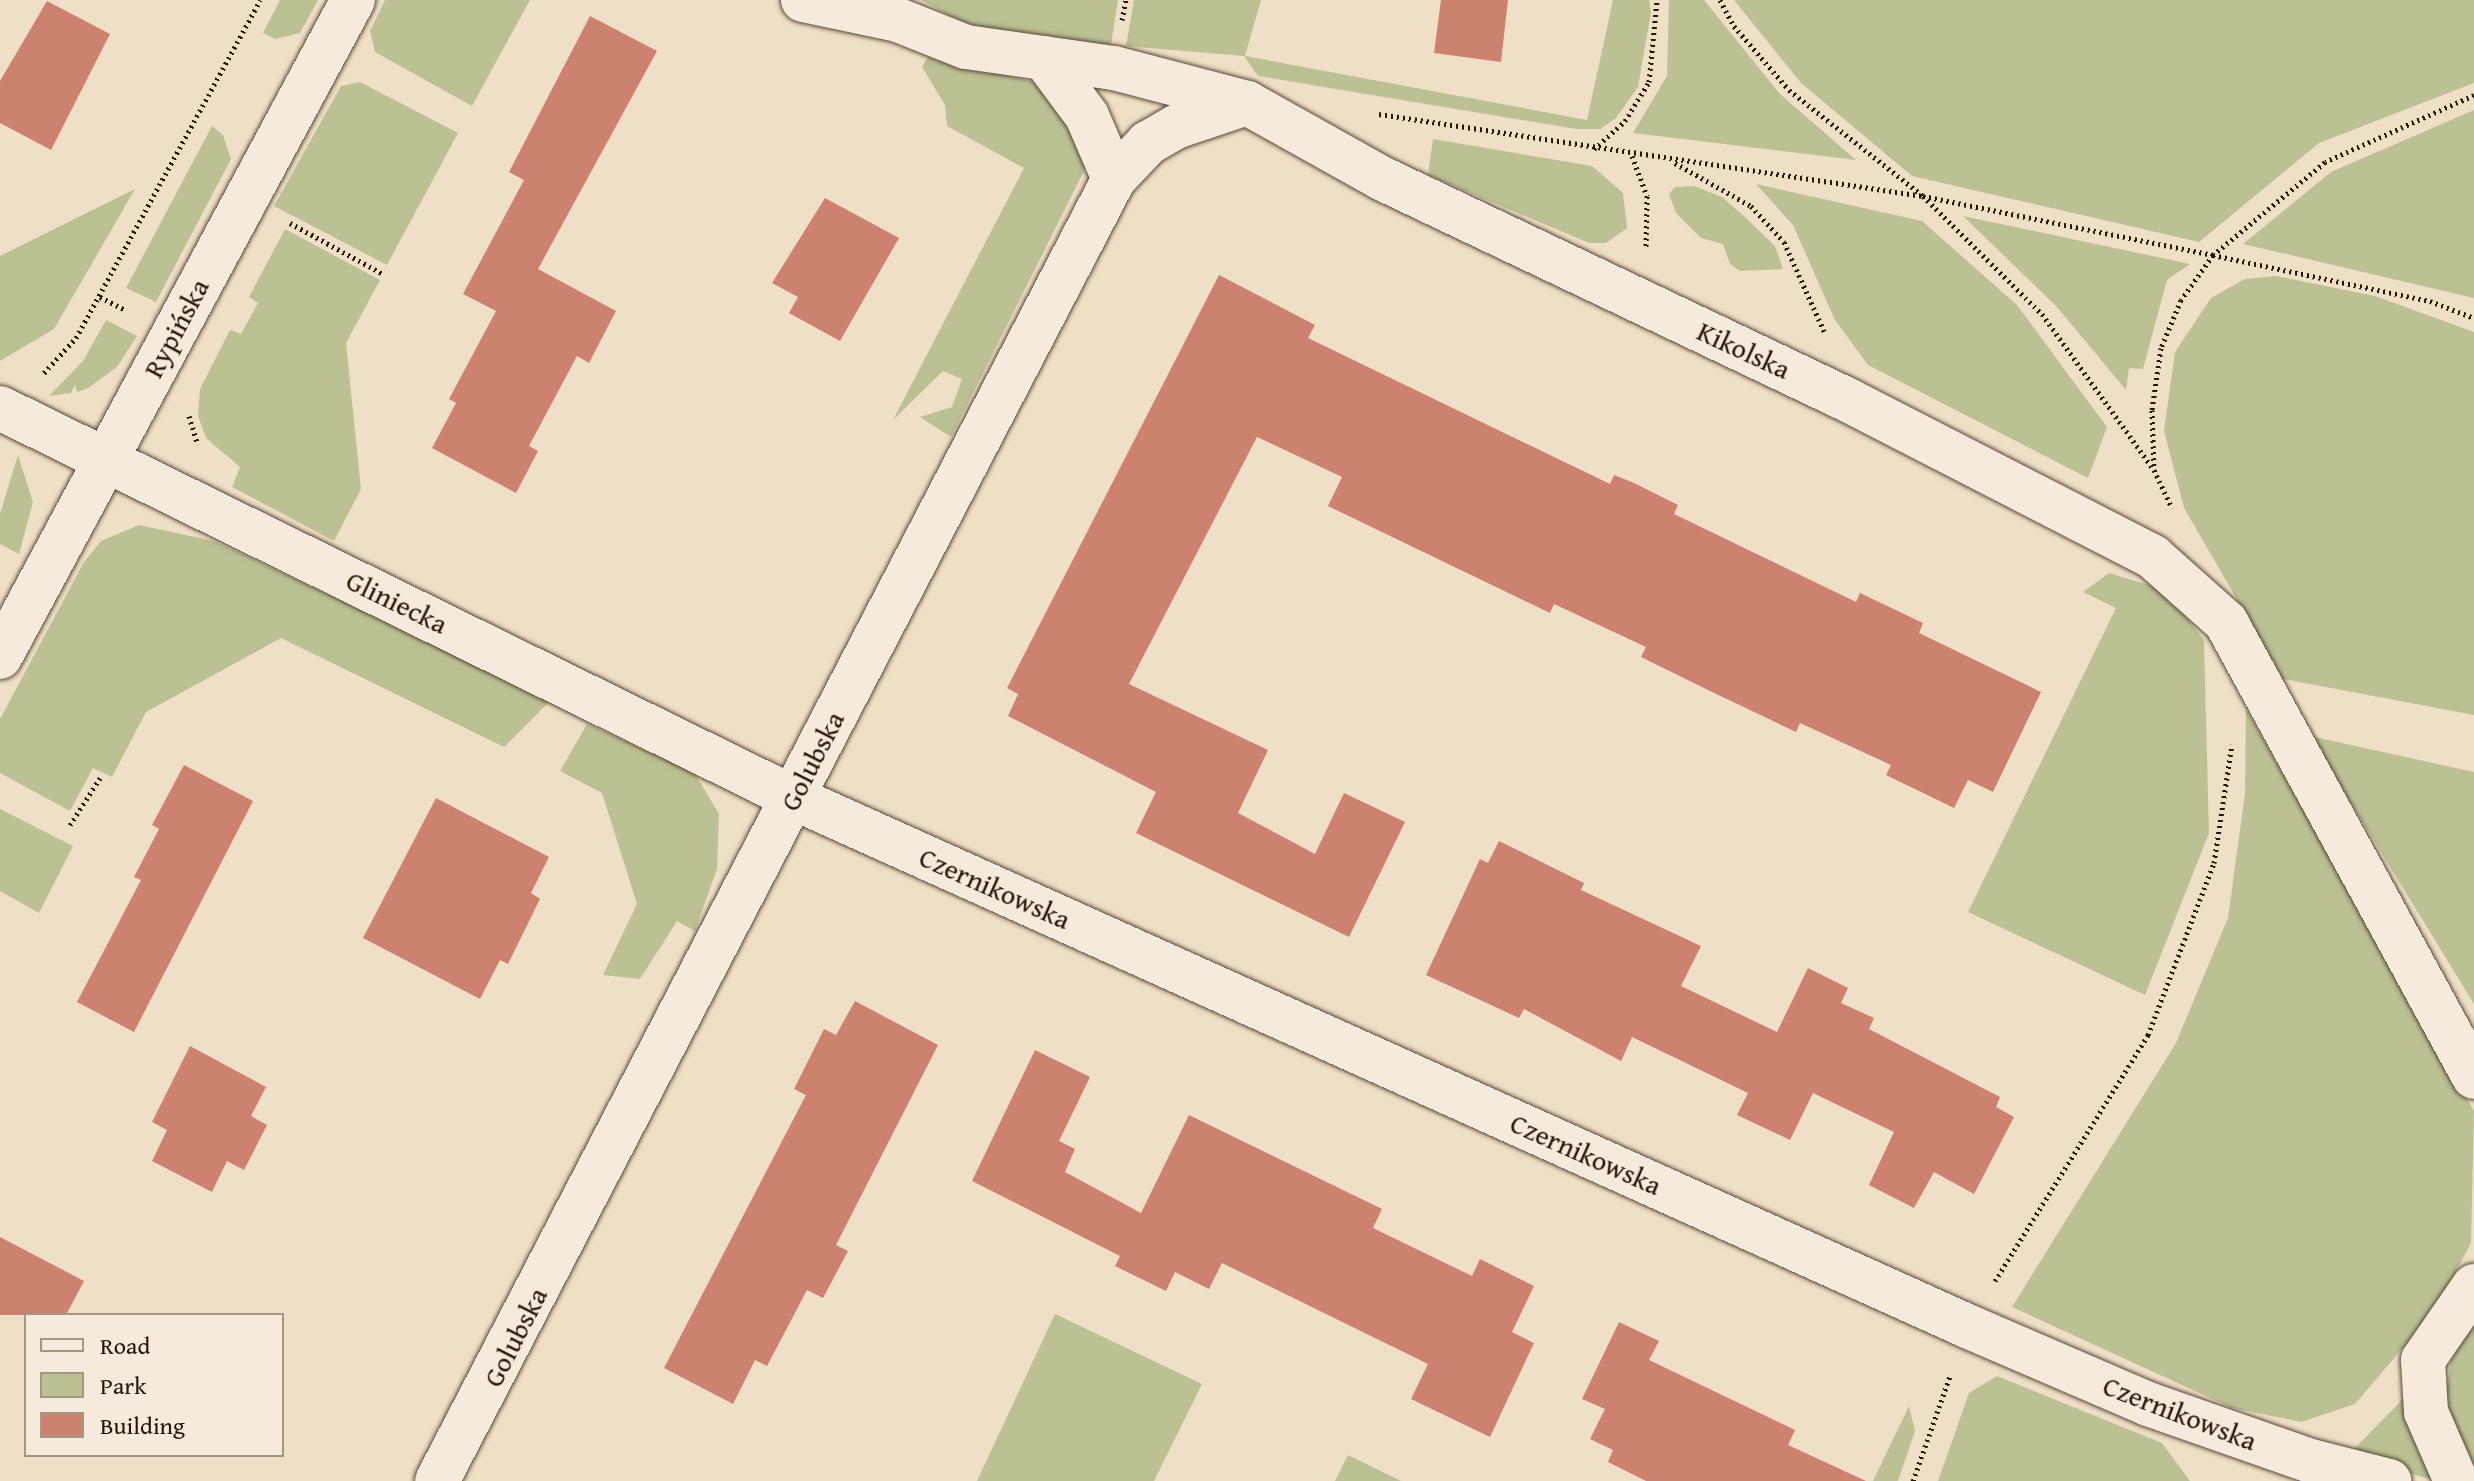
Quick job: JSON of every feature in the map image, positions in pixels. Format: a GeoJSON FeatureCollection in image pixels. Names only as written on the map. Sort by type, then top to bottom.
{"type":"FeatureCollection","features":[{"type":"Feature","properties":{"kind":"street","name":"Rypińska"},"geometry":{"type":"LineString","coordinates":[[0,657],[353,0]]}},
{"type":"Feature","properties":{"kind":"street","name":"Kikolska"},"geometry":{"type":"LineString","coordinates":[[803,0],[891,10],[966,47],[1114,68],[1247,103],[1381,178],[1848,400],[2153,557],[2226,622],[2474,1077]]}},
{"type":"Feature","properties":{"kind":"street"},"geometry":{"type":"LineString","coordinates":[[1044,58],[1087,116],[1114,179]]}},
{"type":"Feature","properties":{"kind":"street","name":"Golubska"},"geometry":{"type":"LineString","coordinates":[[437,1481],[1114,179],[1148,143],[1247,103]]}},
{"type":"Feature","properties":{"kind":"street","name":"Gliniecka"},"geometry":{"type":"LineString","coordinates":[[0,408],[794,798]]}},
{"type":"Feature","properties":{"kind":"street","name":"Czernikowska"},"geometry":{"type":"LineString","coordinates":[[794,798],[1967,1326],[2148,1404],[2311,1461],[2389,1481]]}},
{"type":"Feature","properties":{"kind":"street"},"geometry":{"type":"LineString","coordinates":[[2456,1481],[2426,1412],[2423,1360],[2474,1286]]}},
{"type":"Feature","properties":{"kind":"path"},"geometry":{"type":"LineString","coordinates":[[38,380],[76,338],[260,0]]}},
{"type":"Feature","properties":{"kind":"path"},"geometry":{"type":"LineString","coordinates":[[1593,150],[1625,121],[1649,82],[1657,0]]}},
{"type":"Feature","properties":{"kind":"path"},"geometry":{"type":"LineString","coordinates":[[1720,0],[1734,26],[1789,90],[1923,196],[2075,352],[2154,470],[2173,511]]}},
{"type":"Feature","properties":{"kind":"path"},"geometry":{"type":"LineString","coordinates":[[2154,470],[2161,348],[2181,300],[2213,255],[2325,162],[2474,95]]}},
{"type":"Feature","properties":{"kind":"path"},"geometry":{"type":"LineString","coordinates":[[1371,114],[1593,150],[1923,196],[2430,301],[2474,318]]}},
{"type":"Feature","properties":{"kind":"path"},"geometry":{"type":"LineString","coordinates":[[1632,155],[1643,177],[1648,221],[1634,298]]}},
{"type":"Feature","properties":{"kind":"path"},"geometry":{"type":"LineString","coordinates":[[1670,160],[1751,206],[1784,242],[1810,289],[1848,400]]}},
{"type":"Feature","properties":{"kind":"path"},"geometry":{"type":"LineString","coordinates":[[188,408],[195,439],[227,473],[209,509]]}},
{"type":"Feature","properties":{"kind":"path"},"geometry":{"type":"LineString","coordinates":[[1913,1481],[1967,1326],[2148,1035],[2214,863],[2233,732]]}},
{"type":"Feature","properties":{"kind":"path"},"geometry":{"type":"LineString","coordinates":[[70,825],[100,778]]}},
{"type":"Feature","properties":{"kind":"green space"},"geometry":{"type":"Polygon","coordinates":[[[280,0],[318,0],[300,33],[275,39],[263,33],[280,0]]]}},
{"type":"Feature","properties":{"kind":"green space"},"geometry":{"type":"Polygon","coordinates":[[[385,0],[530,0],[472,106],[375,52],[370,31],[385,0]]]}},
{"type":"Feature","properties":{"kind":"green space"},"geometry":{"type":"Polygon","coordinates":[[[921,0],[1118,0],[1110,51],[1041,44],[962,22],[921,0]]]}},
{"type":"Feature","properties":{"kind":"green space"},"geometry":{"type":"Polygon","coordinates":[[[1134,0],[1261,0],[1245,56],[1587,120],[1613,0],[1649,0],[1651,13],[1638,87],[1616,118],[1600,129],[1576,129],[1258,76],[1244,56],[1126,46],[1134,0]]]}},
{"type":"Feature","properties":{"kind":"green space"},"geometry":{"type":"Polygon","coordinates":[[[1669,0],[1704,0],[1780,94],[1856,160],[1633,133],[1667,76],[1669,0]]]}},
{"type":"Feature","properties":{"kind":"green space"},"geometry":{"type":"Polygon","coordinates":[[[1734,0],[2474,0],[2474,83],[2319,143],[2199,242],[1912,176],[1801,83],[1734,0]]]}},
{"type":"Feature","properties":{"kind":"green space"},"geometry":{"type":"Polygon","coordinates":[[[928,57],[1042,84],[1088,147],[1084,171],[951,437],[920,417],[952,407],[962,379],[943,371],[893,420],[1024,168],[947,126],[945,105],[922,67],[928,57]]]}},
{"type":"Feature","properties":{"kind":"green space"},"geometry":{"type":"Polygon","coordinates":[[[360,82],[458,133],[387,265],[274,206],[341,86],[360,82]]]}},
{"type":"Feature","properties":{"kind":"green space"},"geometry":{"type":"Polygon","coordinates":[[[2474,110],[2474,298],[2243,244],[2331,172],[2474,110]]]}},
{"type":"Feature","properties":{"kind":"green space"},"geometry":{"type":"Polygon","coordinates":[[[212,126],[223,135],[231,159],[156,302],[126,288],[212,126]]]}},
{"type":"Feature","properties":{"kind":"green space"},"geometry":{"type":"Polygon","coordinates":[[[1433,139],[1592,166],[1623,193],[1627,228],[1606,243],[1589,243],[1428,175],[1433,139]]]}},
{"type":"Feature","properties":{"kind":"green space"},"geometry":{"type":"Polygon","coordinates":[[[1756,184],[1922,221],[2017,305],[2107,427],[2088,478],[1868,365],[1835,320],[1793,225],[1756,184]]]}},
{"type":"Feature","properties":{"kind":"green space"},"geometry":{"type":"Polygon","coordinates":[[[1694,186],[1722,197],[1745,217],[1775,246],[1783,269],[1740,271],[1730,264],[1723,244],[1701,238],[1676,213],[1669,194],[1675,187],[1694,186]]]}},
{"type":"Feature","properties":{"kind":"green space"},"geometry":{"type":"Polygon","coordinates":[[[135,189],[54,329],[0,361],[0,256],[135,189]]]}},
{"type":"Feature","properties":{"kind":"green space"},"geometry":{"type":"Polygon","coordinates":[[[1963,216],[2190,264],[2167,280],[2143,369],[2129,368],[2126,390],[2057,307],[1963,216]]]}},
{"type":"Feature","properties":{"kind":"green space"},"geometry":{"type":"Polygon","coordinates":[[[285,229],[380,280],[346,343],[361,489],[334,541],[232,487],[240,467],[206,438],[198,416],[200,389],[230,330],[241,334],[258,303],[249,297],[285,229]]]}},
{"type":"Feature","properties":{"kind":"green space"},"geometry":{"type":"Polygon","coordinates":[[[2276,276],[2375,296],[2474,332],[2474,715],[2283,679],[2184,508],[2164,431],[2175,352],[2211,298],[2245,279],[2276,276]]]}},
{"type":"Feature","properties":{"kind":"green space"},"geometry":{"type":"Polygon","coordinates":[[[106,320],[137,336],[117,367],[88,388],[77,392],[75,385],[71,393],[49,396],[83,361],[106,320]]]}},
{"type":"Feature","properties":{"kind":"green space"},"geometry":{"type":"Polygon","coordinates":[[[18,455],[33,502],[19,554],[0,544],[0,514],[18,455]]]}},
{"type":"Feature","properties":{"kind":"green space"},"geometry":{"type":"Polygon","coordinates":[[[139,525],[214,541],[551,700],[504,747],[281,638],[146,712],[112,777],[93,768],[70,811],[0,773],[0,719],[84,562],[101,541],[139,525]]]}},
{"type":"Feature","properties":{"kind":"green space"},"geometry":{"type":"Polygon","coordinates":[[[2109,573],[2165,590],[2204,640],[2209,833],[2145,995],[1968,912],[2116,608],[2083,592],[2109,573]]]}},
{"type":"Feature","properties":{"kind":"green space"},"geometry":{"type":"Polygon","coordinates":[[[2246,709],[2474,1111],[2471,1243],[2436,1309],[2355,1404],[2301,1422],[2232,1408],[2012,1307],[2176,1043],[2228,918],[2245,793],[2246,709]]]}},
{"type":"Feature","properties":{"kind":"green space"},"geometry":{"type":"Polygon","coordinates":[[[587,724],[694,772],[719,814],[717,869],[695,931],[677,921],[640,979],[603,975],[637,904],[602,793],[560,771],[587,724]]]}},
{"type":"Feature","properties":{"kind":"green space"},"geometry":{"type":"Polygon","coordinates":[[[2310,736],[2474,772],[2474,1004],[2310,736]]]}},
{"type":"Feature","properties":{"kind":"green space"},"geometry":{"type":"Polygon","coordinates":[[[0,809],[73,846],[39,913],[0,891],[0,809]]]}},
{"type":"Feature","properties":{"kind":"green space"},"geometry":{"type":"Polygon","coordinates":[[[1055,1314],[1202,1384],[1154,1481],[977,1481],[1055,1314]]]}},
{"type":"Feature","properties":{"kind":"green space"},"geometry":{"type":"Polygon","coordinates":[[[2474,1314],[2474,1481],[2445,1404],[2452,1351],[2474,1314]]]}},
{"type":"Feature","properties":{"kind":"green space"},"geometry":{"type":"Polygon","coordinates":[[[1997,1376],[2162,1443],[2190,1481],[1938,1481],[1969,1393],[1997,1376]]]}},
{"type":"Feature","properties":{"kind":"green space"},"geometry":{"type":"Polygon","coordinates":[[[2408,1394],[2419,1452],[2435,1481],[2349,1454],[2408,1394]]]}},
{"type":"Feature","properties":{"kind":"green space"},"geometry":{"type":"Polygon","coordinates":[[[1909,1406],[1915,1431],[1898,1481],[1873,1481],[1909,1406]]]}},
{"type":"Feature","properties":{"kind":"green space"},"geometry":{"type":"Polygon","coordinates":[[[1348,1455],[1401,1481],[1335,1481],[1348,1455]]]}},
{"type":"Feature","properties":{"kind":"building"},"geometry":{"type":"Polygon","coordinates":[[[1441,0],[1508,0],[1501,62],[1434,53],[1441,0]]]}},
{"type":"Feature","properties":{"kind":"building"},"geometry":{"type":"Polygon","coordinates":[[[47,1],[110,34],[51,150],[0,123],[0,81],[47,1]]]}},
{"type":"Feature","properties":{"kind":"building"},"geometry":{"type":"Polygon","coordinates":[[[590,16],[657,51],[538,269],[616,311],[589,363],[577,356],[529,446],[538,451],[516,493],[432,448],[456,403],[449,399],[496,311],[463,294],[524,180],[509,172],[590,16]]]}},
{"type":"Feature","properties":{"kind":"building"},"geometry":{"type":"Polygon","coordinates":[[[825,198],[899,238],[840,341],[789,313],[798,297],[772,283],[825,198]]]}},
{"type":"Feature","properties":{"kind":"building"},"geometry":{"type":"Polygon","coordinates":[[[1219,275],[1315,325],[1308,338],[1610,484],[1614,475],[1634,483],[1678,505],[1674,514],[1856,602],[1860,593],[1923,623],[1919,633],[2041,692],[1993,792],[1968,780],[1954,808],[1886,775],[1891,765],[1800,723],[1796,732],[1710,691],[1641,657],[1646,647],[1554,604],[1550,613],[1328,506],[1342,477],[1257,437],[1129,684],[1268,750],[1238,813],[1315,854],[1344,793],[1405,822],[1349,937],[1136,833],[1156,792],[1008,716],[1018,694],[1007,688],[1219,275]]]}},
{"type":"Feature","properties":{"kind":"building"},"geometry":{"type":"Polygon","coordinates":[[[184,765],[253,801],[134,1032],[77,1002],[141,880],[134,877],[159,829],[152,825],[184,765]]]}},
{"type":"Feature","properties":{"kind":"building"},"geometry":{"type":"Polygon","coordinates":[[[436,798],[549,857],[531,893],[540,899],[508,964],[500,960],[480,999],[363,938],[436,798]]]}},
{"type":"Feature","properties":{"kind":"building"},"geometry":{"type":"Polygon","coordinates":[[[1499,841],[1584,883],[1581,890],[1701,946],[1681,986],[1777,1032],[1808,968],[1848,988],[1841,1003],[1874,1018],[1869,1029],[2000,1097],[1996,1107],[2014,1117],[1974,1194],[1934,1172],[1914,1208],[1869,1185],[1894,1132],[1813,1093],[1790,1140],[1737,1115],[1748,1093],[1632,1037],[1621,1061],[1524,1009],[1519,1018],[1426,975],[1480,859],[1488,863],[1499,841]]]}},
{"type":"Feature","properties":{"kind":"building"},"geometry":{"type":"Polygon","coordinates":[[[855,1001],[938,1045],[836,1245],[848,1251],[823,1298],[807,1290],[767,1366],[755,1360],[733,1404],[664,1368],[806,1095],[794,1089],[824,1029],[836,1035],[855,1001]]]}},
{"type":"Feature","properties":{"kind":"building"},"geometry":{"type":"Polygon","coordinates":[[[190,1046],[266,1087],[251,1116],[267,1125],[244,1170],[227,1161],[212,1192],[152,1161],[167,1130],[152,1122],[190,1046]]]}},
{"type":"Feature","properties":{"kind":"building"},"geometry":{"type":"Polygon","coordinates":[[[1035,1050],[1090,1077],[1059,1141],[1075,1149],[1065,1172],[1141,1213],[1189,1115],[1382,1209],[1373,1228],[1472,1276],[1480,1259],[1534,1286],[1512,1332],[1534,1343],[1490,1437],[1411,1399],[1428,1364],[1222,1263],[1209,1289],[1175,1272],[1166,1291],[1115,1266],[1120,1256],[972,1181],[1035,1050]]]}},
{"type":"Feature","properties":{"kind":"building"},"geometry":{"type":"Polygon","coordinates":[[[0,1237],[84,1281],[67,1313],[0,1315],[0,1237]]]}},
{"type":"Feature","properties":{"kind":"building"},"geometry":{"type":"Polygon","coordinates":[[[1619,1322],[1659,1341],[1649,1360],[1795,1430],[1788,1445],[1866,1481],[1646,1481],[1608,1462],[1613,1450],[1590,1439],[1605,1409],[1582,1399],[1619,1322]]]}}]}
